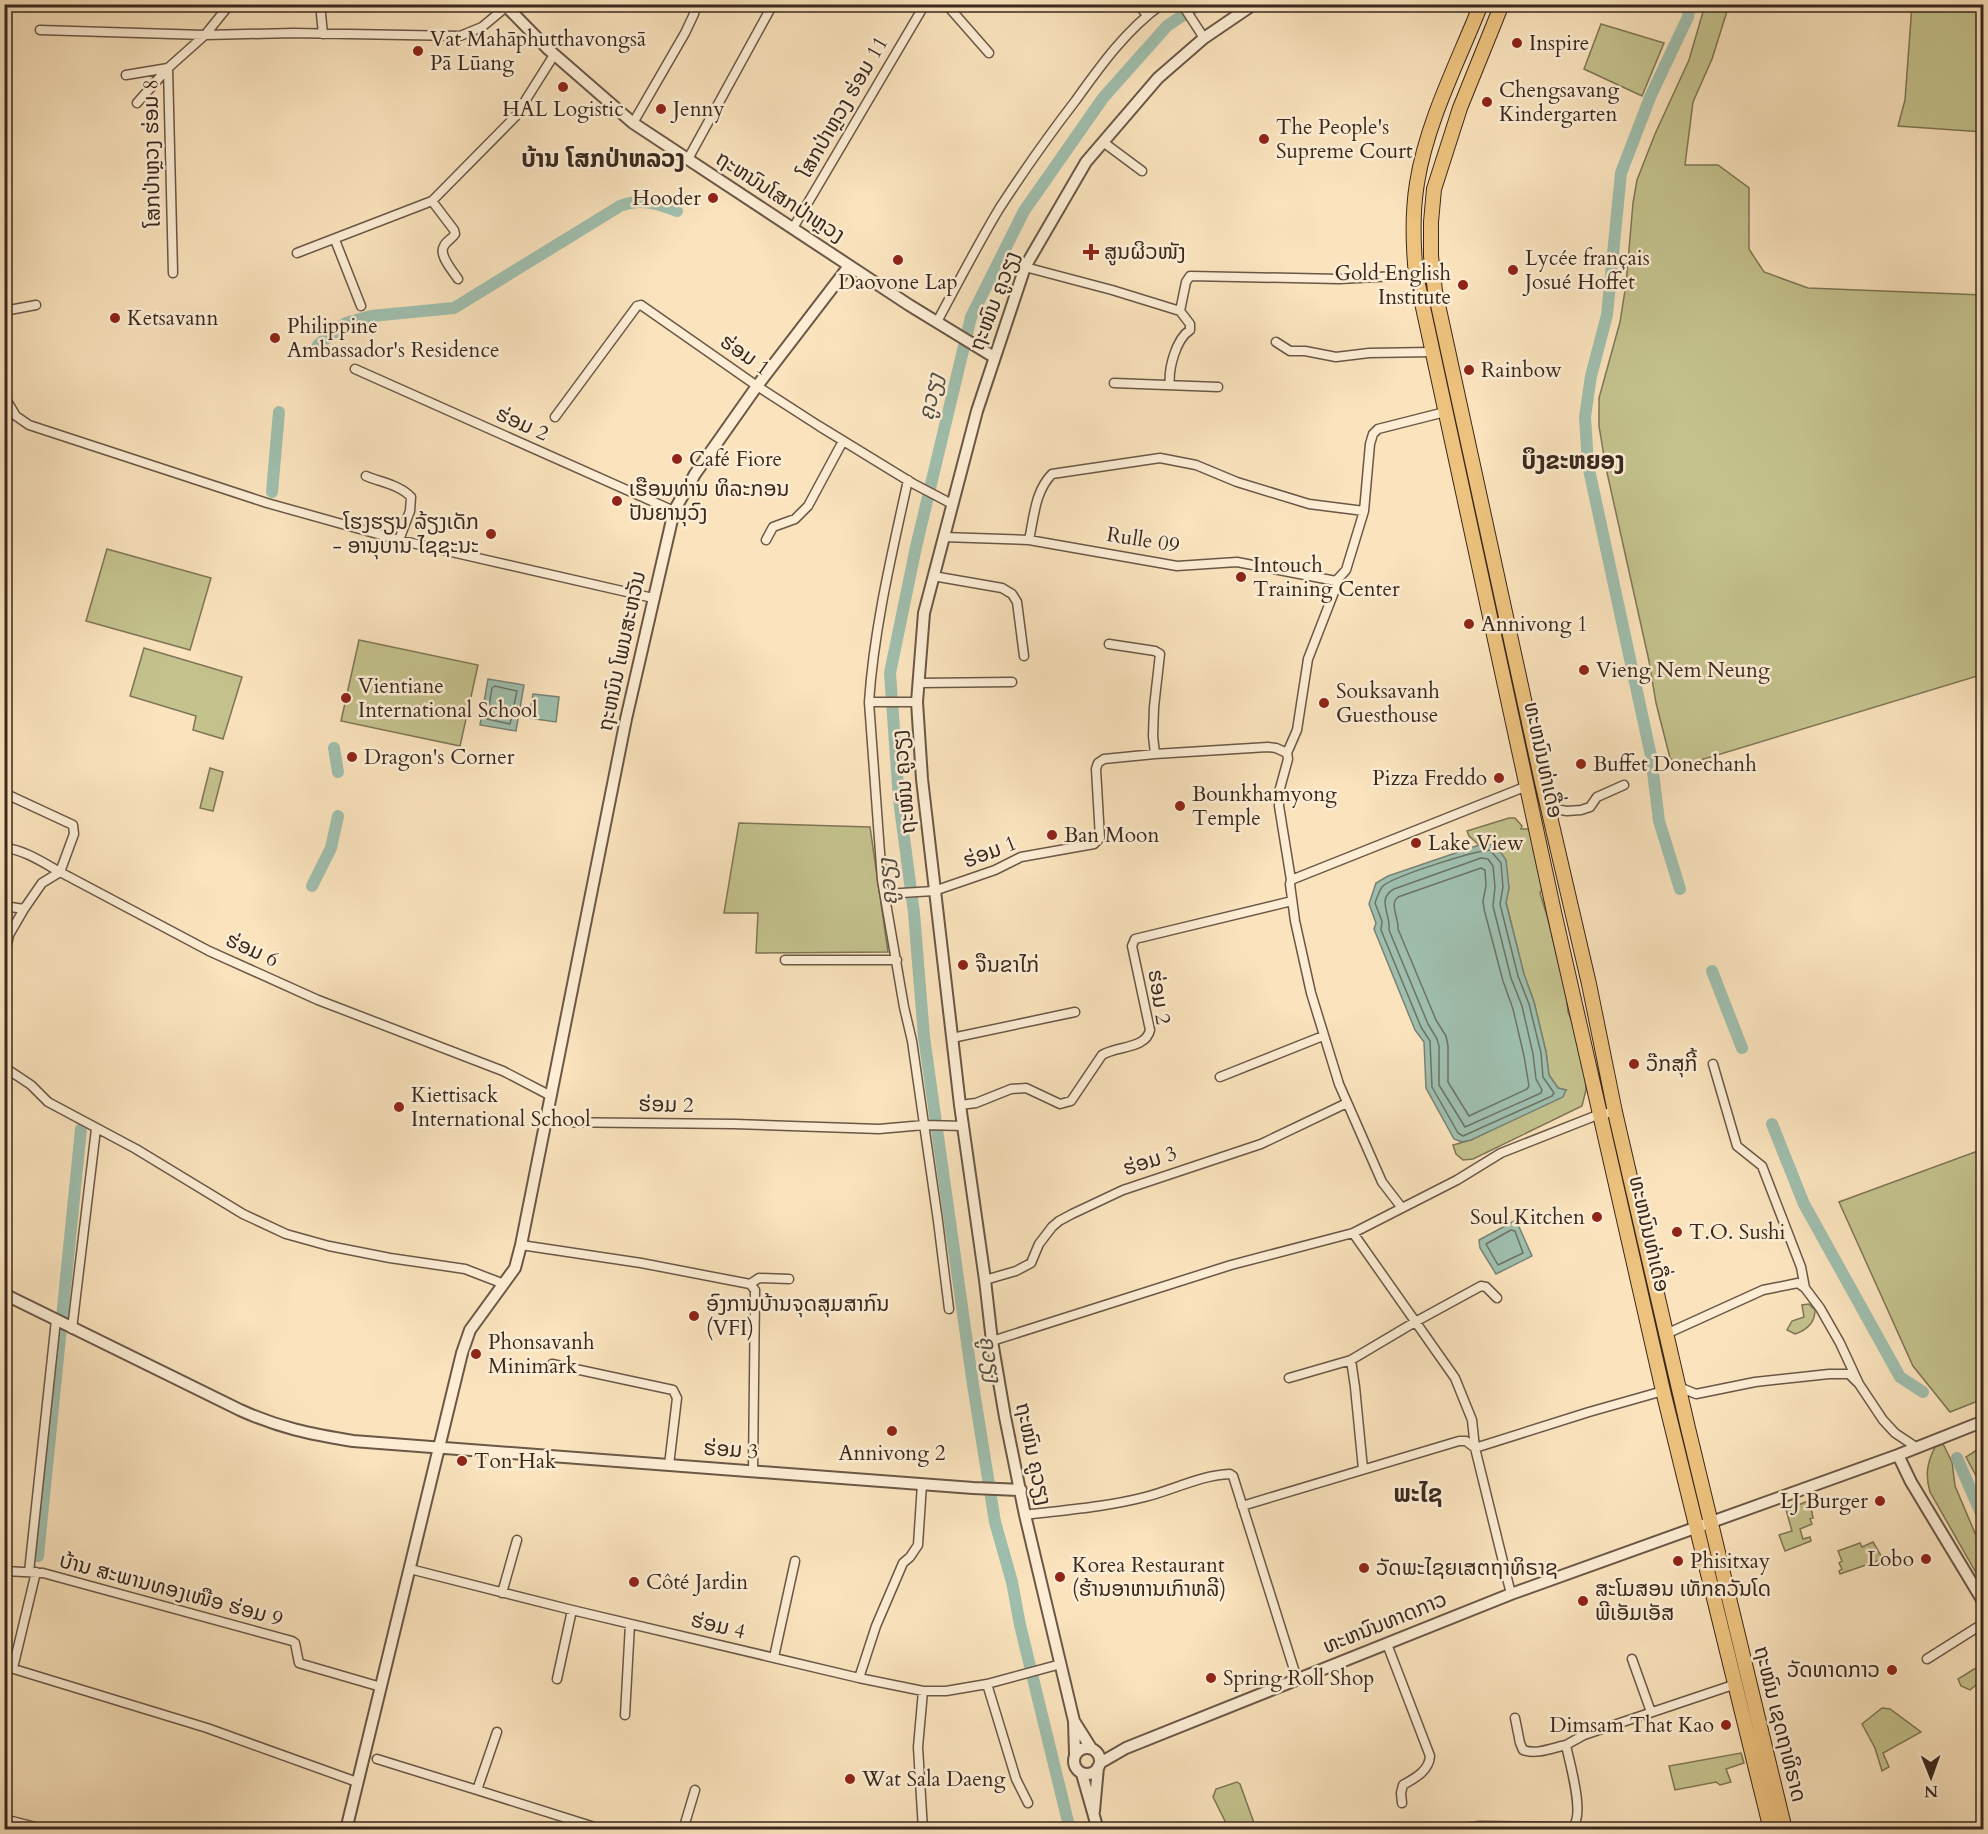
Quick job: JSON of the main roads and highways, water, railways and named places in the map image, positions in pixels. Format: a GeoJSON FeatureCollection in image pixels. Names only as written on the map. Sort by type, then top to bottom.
{"type":"FeatureCollection","features":[{"type":"Feature","properties":{"kind":"main road","name":"ທະຫນົນທ່າເດື່ອ"},"geometry":{"type":"LineString","coordinates":[[1481,4],[1425,148],[1417,184],[1413,223],[1416,275],[1527,786],[1663,1391],[1771,1830]]}},
{"type":"Feature","properties":{"kind":"main road","name":"ທະຫນົນທ່າເດື່ອ"},"geometry":{"type":"LineString","coordinates":[[1502,4],[1460,108],[1434,189],[1431,256],[1441,321],[1589,984],[1615,1112],[1712,1522]]}},
{"type":"Feature","properties":{"kind":"main road","name":"ຖະໜົນ ເຊດຖາທິຣາດ"},"geometry":{"type":"LineString","coordinates":[[1712,1522],[1785,1830]]}},
{"type":"Feature","properties":{"kind":"water"},"geometry":{"type":"Polygon","coordinates":[[[488,679],[524,685],[516,731],[480,725],[488,679]]]}},
{"type":"Feature","properties":{"kind":"water"},"geometry":{"type":"Polygon","coordinates":[[[533,694],[559,697],[556,722],[529,718],[533,694]]]}},
{"type":"Feature","properties":{"kind":"water"},"geometry":{"type":"Polygon","coordinates":[[[1495,844],[1506,860],[1509,888],[1506,903],[1524,974],[1534,1002],[1549,1075],[1558,1088],[1566,1090],[1563,1097],[1471,1140],[1462,1142],[1454,1139],[1426,1088],[1424,1042],[1415,1030],[1374,929],[1376,923],[1369,904],[1376,883],[1388,876],[1479,845],[1495,844]]]}},
{"type":"Feature","properties":{"kind":"water"},"geometry":{"type":"Polygon","coordinates":[[[1516,1220],[1532,1256],[1496,1274],[1480,1248],[1479,1240],[1516,1220]]]}},
{"type":"Feature","properties":{"kind":"waterway","name":"ຄູວຽງ"},"geometry":{"type":"LineString","coordinates":[[1070,1830],[1020,1625],[1012,1582],[995,1522],[973,1385],[924,1037],[914,913],[899,800],[890,673],[916,547],[971,317],[1024,211],[1103,98],[1167,26],[1200,4]]}},
{"type":"Feature","properties":{"kind":"waterway"},"geometry":{"type":"LineString","coordinates":[[1680,889],[1659,821],[1651,756],[1588,465],[1585,417],[1591,376],[1607,315],[1621,173],[1651,95],[1688,17],[1690,4]]}},
{"type":"Feature","properties":{"kind":"waterway"},"geometry":{"type":"LineString","coordinates":[[318,345],[346,323],[371,316],[454,308],[620,206],[635,202],[648,202],[677,211]]}},
{"type":"Feature","properties":{"kind":"waterway"},"geometry":{"type":"LineString","coordinates":[[272,492],[279,412]]}},
{"type":"Feature","properties":{"kind":"waterway"},"geometry":{"type":"LineString","coordinates":[[334,748],[338,772]]}},
{"type":"Feature","properties":{"kind":"waterway"},"geometry":{"type":"LineString","coordinates":[[312,886],[331,848],[338,816]]}},
{"type":"Feature","properties":{"kind":"waterway"},"geometry":{"type":"LineString","coordinates":[[1712,971],[1742,1048]]}},
{"type":"Feature","properties":{"kind":"waterway"},"geometry":{"type":"LineString","coordinates":[[1772,1124],[1804,1204],[1900,1377],[1923,1392]]}},
{"type":"Feature","properties":{"kind":"waterway"},"geometry":{"type":"LineString","coordinates":[[38,1556],[81,1129]]}},
{"type":"Feature","properties":{"kind":"waterway"},"geometry":{"type":"LineString","coordinates":[[1957,1458],[1984,1520]]}},
{"type":"Feature","properties":{"kind":"place","name":"Inspire"},"geometry":{"type":"Point","coordinates":[1517,43]}},
{"type":"Feature","properties":{"kind":"place","name":"Vat Mahāphutthavongsā Pā Lūang"},"geometry":{"type":"Point","coordinates":[418,51]}},
{"type":"Feature","properties":{"kind":"place","name":"HAL Logistic"},"geometry":{"type":"Point","coordinates":[563,87]}},
{"type":"Feature","properties":{"kind":"place","name":"Chengsavang Kindergarten"},"geometry":{"type":"Point","coordinates":[1487,102]}},
{"type":"Feature","properties":{"kind":"place","name":"Jenny"},"geometry":{"type":"Point","coordinates":[661,109]}},
{"type":"Feature","properties":{"kind":"place","name":"The People's Supreme Court"},"geometry":{"type":"Point","coordinates":[1264,139]}},
{"type":"Feature","properties":{"kind":"place","name":"Hooder"},"geometry":{"type":"Point","coordinates":[713,198]}},
{"type":"Feature","properties":{"kind":"place","name":"ສູນຜິວໜັງ"},"geometry":{"type":"Point","coordinates":[1091,252]}},
{"type":"Feature","properties":{"kind":"place","name":"Daovone Lap"},"geometry":{"type":"Point","coordinates":[898,260]}},
{"type":"Feature","properties":{"kind":"place","name":"Lycée français Josué Hoffet"},"geometry":{"type":"Point","coordinates":[1513,270]}},
{"type":"Feature","properties":{"kind":"place","name":"Gold English Institute"},"geometry":{"type":"Point","coordinates":[1463,285]}},
{"type":"Feature","properties":{"kind":"place","name":"Ketsavann"},"geometry":{"type":"Point","coordinates":[115,318]}},
{"type":"Feature","properties":{"kind":"place","name":"Philippine Ambassador's Residence"},"geometry":{"type":"Point","coordinates":[275,338]}},
{"type":"Feature","properties":{"kind":"place","name":"Rainbow"},"geometry":{"type":"Point","coordinates":[1469,370]}},
{"type":"Feature","properties":{"kind":"place","name":"Café Fiore"},"geometry":{"type":"Point","coordinates":[677,459]}},
{"type":"Feature","properties":{"kind":"place","name":"ເຮືອນທ່ານ ທິລະກອນ ປັນຍານຸວົງ"},"geometry":{"type":"Point","coordinates":[617,501]}},
{"type":"Feature","properties":{"kind":"place","name":"ໂຮງຮຽນ ລ້ຽງເດັກ - ອານຸບານ ໄຊຊະນະ"},"geometry":{"type":"Point","coordinates":[491,534]}},
{"type":"Feature","properties":{"kind":"place","name":"Intouch Training Center"},"geometry":{"type":"Point","coordinates":[1241,577]}},
{"type":"Feature","properties":{"kind":"place","name":"Annivong 1"},"geometry":{"type":"Point","coordinates":[1469,624]}},
{"type":"Feature","properties":{"kind":"place","name":"Vieng Nem Neung"},"geometry":{"type":"Point","coordinates":[1584,670]}},
{"type":"Feature","properties":{"kind":"place","name":"Vientiane International School"},"geometry":{"type":"Point","coordinates":[346,698]}},
{"type":"Feature","properties":{"kind":"place","name":"Souksavanh Guesthouse"},"geometry":{"type":"Point","coordinates":[1324,703]}},
{"type":"Feature","properties":{"kind":"place","name":"Dragon's Corner"},"geometry":{"type":"Point","coordinates":[352,757]}},
{"type":"Feature","properties":{"kind":"place","name":"Buffet Donechanh"},"geometry":{"type":"Point","coordinates":[1581,764]}},
{"type":"Feature","properties":{"kind":"place","name":"Pizza Freddo"},"geometry":{"type":"Point","coordinates":[1499,778]}},
{"type":"Feature","properties":{"kind":"place","name":"Bounkhamyong Temple"},"geometry":{"type":"Point","coordinates":[1180,806]}},
{"type":"Feature","properties":{"kind":"place","name":"Ban Moon"},"geometry":{"type":"Point","coordinates":[1052,835]}},
{"type":"Feature","properties":{"kind":"place","name":"Lake View"},"geometry":{"type":"Point","coordinates":[1416,843]}},
{"type":"Feature","properties":{"kind":"place","name":"ຈືນຂາໄກ່"},"geometry":{"type":"Point","coordinates":[963,965]}},
{"type":"Feature","properties":{"kind":"place","name":"ວ໊ກສຸກີ້"},"geometry":{"type":"Point","coordinates":[1634,1064]}},
{"type":"Feature","properties":{"kind":"place","name":"Kiettisack International School"},"geometry":{"type":"Point","coordinates":[399,1107]}},
{"type":"Feature","properties":{"kind":"place","name":"Soul Kitchen"},"geometry":{"type":"Point","coordinates":[1597,1217]}},
{"type":"Feature","properties":{"kind":"place","name":"T.O. Sushi"},"geometry":{"type":"Point","coordinates":[1677,1232]}},
{"type":"Feature","properties":{"kind":"place","name":"ອົງການບ້ານຈຸດສຸມສາກົນ (VFI)"},"geometry":{"type":"Point","coordinates":[694,1316]}},
{"type":"Feature","properties":{"kind":"place","name":"Phonsavanh Minimark"},"geometry":{"type":"Point","coordinates":[476,1354]}},
{"type":"Feature","properties":{"kind":"place","name":"Annivong 2"},"geometry":{"type":"Point","coordinates":[892,1431]}},
{"type":"Feature","properties":{"kind":"place","name":"Ton Hak"},"geometry":{"type":"Point","coordinates":[462,1461]}},
{"type":"Feature","properties":{"kind":"place","name":"LJ Burger"},"geometry":{"type":"Point","coordinates":[1880,1501]}},
{"type":"Feature","properties":{"kind":"place","name":"Lobo"},"geometry":{"type":"Point","coordinates":[1926,1559]}},
{"type":"Feature","properties":{"kind":"place","name":"Phisitxay"},"geometry":{"type":"Point","coordinates":[1678,1561]}},
{"type":"Feature","properties":{"kind":"place","name":"ວັດພະໄຊຍເສຕຖາທິຣາຊ"},"geometry":{"type":"Point","coordinates":[1364,1568]}},
{"type":"Feature","properties":{"kind":"place","name":"Korea Restaurant (ຮ້ານອາຫານເກົາຫລີ)"},"geometry":{"type":"Point","coordinates":[1060,1577]}},
{"type":"Feature","properties":{"kind":"place","name":"Côté Jardin"},"geometry":{"type":"Point","coordinates":[634,1582]}},
{"type":"Feature","properties":{"kind":"place","name":"ສະໂມສອນ ເທັກຄວັນໂດ ພີເອັມເອັສ"},"geometry":{"type":"Point","coordinates":[1583,1601]}},
{"type":"Feature","properties":{"kind":"place","name":"ວັດທາດກາວ"},"geometry":{"type":"Point","coordinates":[1892,1670]}},
{"type":"Feature","properties":{"kind":"place","name":"Spring Roll Shop"},"geometry":{"type":"Point","coordinates":[1211,1678]}},
{"type":"Feature","properties":{"kind":"place","name":"Dimsam That Kao"},"geometry":{"type":"Point","coordinates":[1726,1725]}},
{"type":"Feature","properties":{"kind":"place","name":"Wat Sala Daeng"},"geometry":{"type":"Point","coordinates":[850,1779]}},
{"type":"Feature","properties":{"kind":"district","name":"ບ້ານ ໂສກປ່າຫລວງ"},"geometry":{"type":"Point","coordinates":[603,159]}},
{"type":"Feature","properties":{"kind":"district","name":"ບຶງຂະຫຍອງ"},"geometry":{"type":"Point","coordinates":[1573,461]}},
{"type":"Feature","properties":{"kind":"district","name":"ພະໄຊ"},"geometry":{"type":"Point","coordinates":[1418,1494]}}]}
